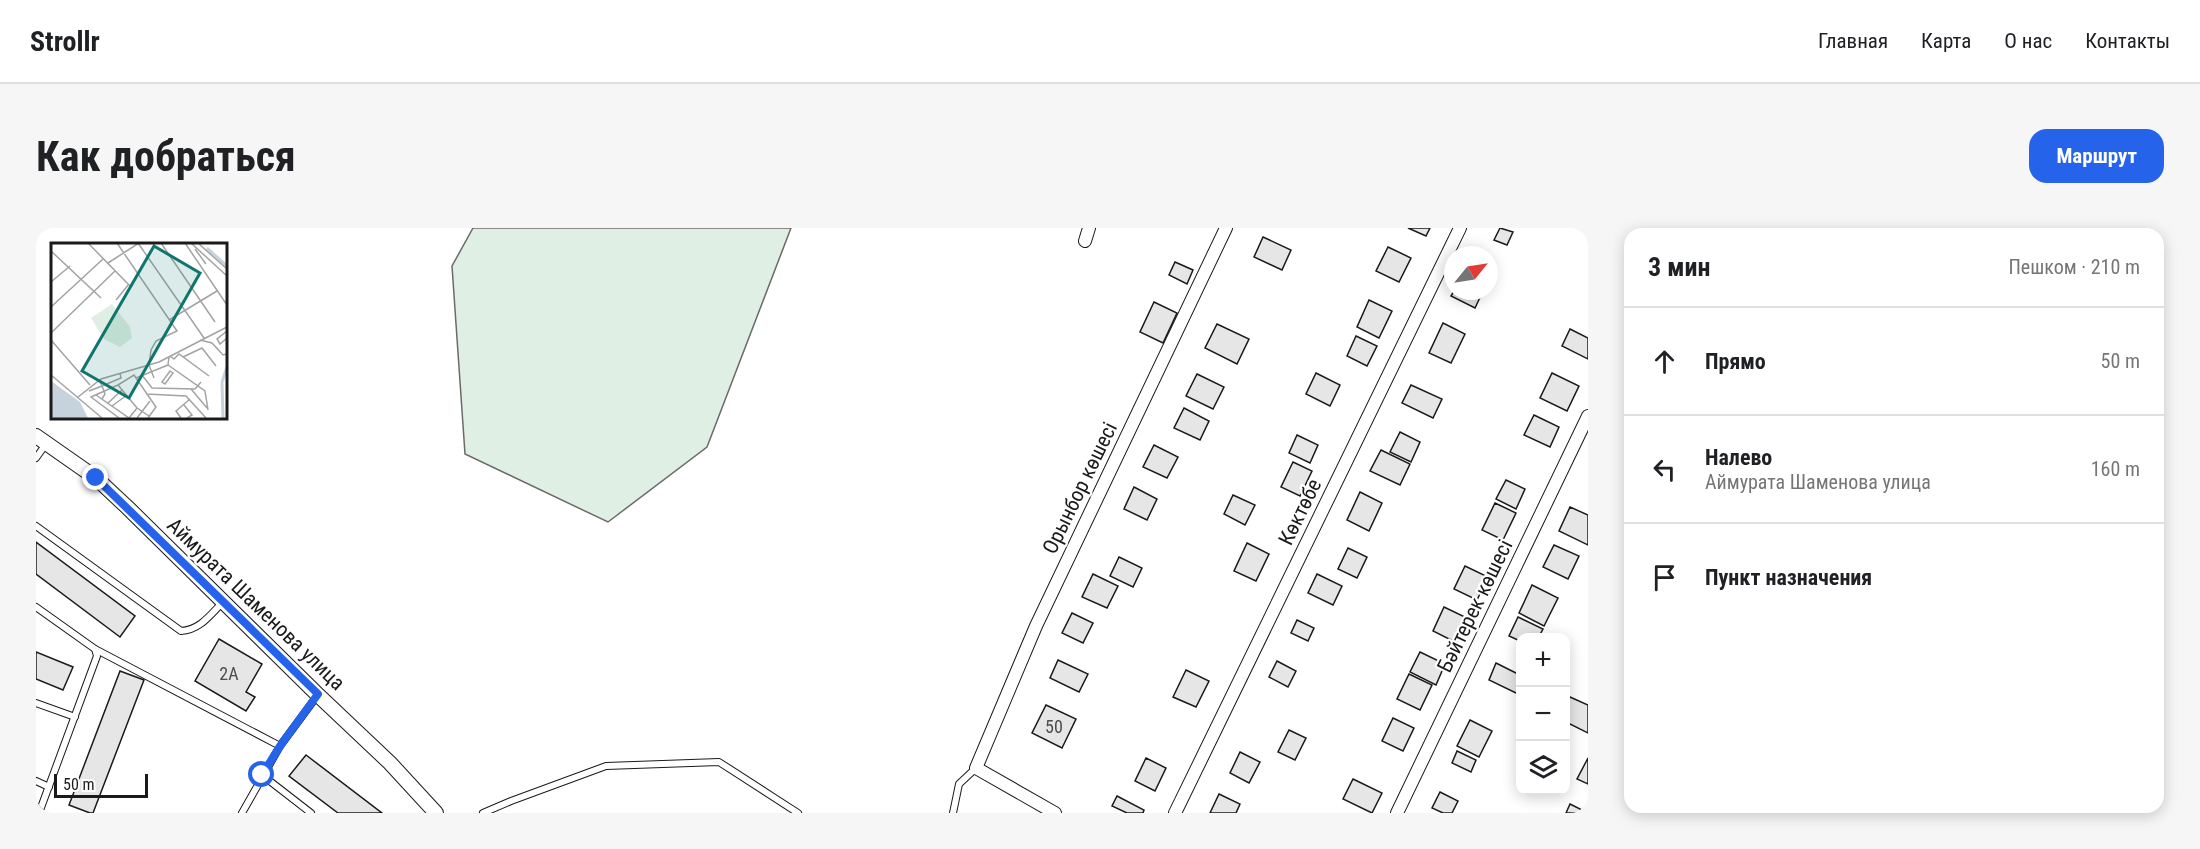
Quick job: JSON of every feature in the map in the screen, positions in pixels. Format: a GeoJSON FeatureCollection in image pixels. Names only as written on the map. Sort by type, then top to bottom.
{"type":"FeatureCollection","features":[{"type":"Feature","properties":{"kind":"street"},"geometry":{"type":"LineString","coordinates":[[1085,241],[1089,228]]}},
{"type":"Feature","properties":{"kind":"street","name":"Орынбор көшесі"},"geometry":{"type":"LineString","coordinates":[[976,768],[1036,626],[1226,228]]}},
{"type":"Feature","properties":{"kind":"street","name":"Көктөбе"},"geometry":{"type":"LineString","coordinates":[[1175,813],[1460,228]]}},
{"type":"Feature","properties":{"kind":"street","name":"Бәйтерек көшесі"},"geometry":{"type":"LineString","coordinates":[[1396,813],[1588,416]]}},
{"type":"Feature","properties":{"kind":"street","name":"Аймурата Шаменова улица"},"geometry":{"type":"LineString","coordinates":[[41,440],[96,478],[390,763],[436,813]]}},
{"type":"Feature","properties":{"kind":"street"},"geometry":{"type":"LineString","coordinates":[[976,768],[1054,813]]}},
{"type":"Feature","properties":{"kind":"lane"},"geometry":{"type":"LineString","coordinates":[[36,458],[41,440]]}},
{"type":"Feature","properties":{"kind":"lane"},"geometry":{"type":"LineString","coordinates":[[36,526],[181,631],[190,631],[202,624],[223,602]]}},
{"type":"Feature","properties":{"kind":"lane"},"geometry":{"type":"LineString","coordinates":[[36,607],[95,649],[280,746]]}},
{"type":"Feature","properties":{"kind":"lane"},"geometry":{"type":"LineString","coordinates":[[39,813],[95,664],[97,656],[95,649]]}},
{"type":"Feature","properties":{"kind":"lane"},"geometry":{"type":"LineString","coordinates":[[242,813],[280,746],[318,694]]}},
{"type":"Feature","properties":{"kind":"lane"},"geometry":{"type":"LineString","coordinates":[[36,703],[75,717]]}},
{"type":"Feature","properties":{"kind":"lane"},"geometry":{"type":"LineString","coordinates":[[483,813],[606,766],[719,762],[798,813]]}},
{"type":"Feature","properties":{"kind":"lane"},"geometry":{"type":"LineString","coordinates":[[953,813],[959,784],[976,768]]}},
{"type":"Feature","properties":{"kind":"lane"},"geometry":{"type":"LineString","coordinates":[[262,775],[311,813]]}},
{"type":"Feature","properties":{"kind":"lane"},"geometry":{"type":"LineString","coordinates":[[36,781],[49,787]]}},
{"type":"Feature","properties":{"kind":"green space"},"geometry":{"type":"Polygon","coordinates":[[[473,228],[791,228],[707,447],[608,522],[465,454],[452,266],[473,228]]]}},
{"type":"Feature","properties":{"kind":"building"},"geometry":{"type":"Polygon","coordinates":[[[1408,228],[1430,228],[1426,236],[1408,228]]]}},
{"type":"Feature","properties":{"kind":"building"},"geometry":{"type":"Polygon","coordinates":[[[1500,228],[1513,232],[1507,245],[1494,240],[1500,228]]]}},
{"type":"Feature","properties":{"kind":"building"},"geometry":{"type":"Polygon","coordinates":[[[1263,237],[1291,250],[1282,270],[1254,257],[1263,237]]]}},
{"type":"Feature","properties":{"kind":"building"},"geometry":{"type":"Polygon","coordinates":[[[1388,247],[1411,258],[1399,282],[1376,271],[1388,247]]]}},
{"type":"Feature","properties":{"kind":"building"},"geometry":{"type":"Polygon","coordinates":[[[1175,262],[1193,270],[1187,284],[1169,275],[1175,262]]]}},
{"type":"Feature","properties":{"kind":"building"},"geometry":{"type":"Polygon","coordinates":[[[1369,300],[1392,311],[1379,338],[1357,327],[1369,300]]]}},
{"type":"Feature","properties":{"kind":"building"},"geometry":{"type":"Polygon","coordinates":[[[1459,300],[1479,300],[1475,308],[1459,300]]]}},
{"type":"Feature","properties":{"kind":"building"},"geometry":{"type":"Polygon","coordinates":[[[1154,302],[1177,313],[1163,343],[1140,332],[1154,302]]]}},
{"type":"Feature","properties":{"kind":"building"},"geometry":{"type":"Polygon","coordinates":[[[1443,323],[1465,334],[1451,363],[1429,353],[1443,323]]]}},
{"type":"Feature","properties":{"kind":"building"},"geometry":{"type":"Polygon","coordinates":[[[1217,324],[1249,339],[1237,364],[1205,348],[1217,324]]]}},
{"type":"Feature","properties":{"kind":"building"},"geometry":{"type":"Polygon","coordinates":[[[1570,329],[1588,338],[1588,359],[1562,346],[1570,329]]]}},
{"type":"Feature","properties":{"kind":"building"},"geometry":{"type":"Polygon","coordinates":[[[1356,336],[1377,346],[1367,366],[1347,356],[1356,336]]]}},
{"type":"Feature","properties":{"kind":"building"},"geometry":{"type":"Polygon","coordinates":[[[1316,373],[1340,385],[1330,406],[1306,394],[1316,373]]]}},
{"type":"Feature","properties":{"kind":"building"},"geometry":{"type":"Polygon","coordinates":[[[1552,373],[1579,386],[1567,411],[1540,398],[1552,373]]]}},
{"type":"Feature","properties":{"kind":"building"},"geometry":{"type":"Polygon","coordinates":[[[1197,374],[1224,387],[1213,409],[1186,396],[1197,374]]]}},
{"type":"Feature","properties":{"kind":"building"},"geometry":{"type":"Polygon","coordinates":[[[1411,385],[1442,399],[1433,418],[1402,403],[1411,385]]]}},
{"type":"Feature","properties":{"kind":"building"},"geometry":{"type":"Polygon","coordinates":[[[1184,408],[1209,421],[1200,440],[1174,428],[1184,408]]]}},
{"type":"Feature","properties":{"kind":"building"},"geometry":{"type":"Polygon","coordinates":[[[1534,415],[1559,427],[1550,447],[1524,435],[1534,415]]]}},
{"type":"Feature","properties":{"kind":"building"},"geometry":{"type":"Polygon","coordinates":[[[1400,432],[1420,442],[1411,462],[1390,452],[1400,432]]]}},
{"type":"Feature","properties":{"kind":"building"},"geometry":{"type":"Polygon","coordinates":[[[1297,435],[1318,445],[1310,463],[1289,453],[1297,435]]]}},
{"type":"Feature","properties":{"kind":"building"},"geometry":{"type":"Polygon","coordinates":[[[1154,445],[1178,457],[1167,478],[1143,467],[1154,445]]]}},
{"type":"Feature","properties":{"kind":"building"},"geometry":{"type":"Polygon","coordinates":[[[1381,450],[1410,464],[1400,485],[1370,471],[1381,450]]]}},
{"type":"Feature","properties":{"kind":"building"},"geometry":{"type":"Polygon","coordinates":[[[1293,462],[1312,471],[1300,496],[1281,487],[1293,462]]]}},
{"type":"Feature","properties":{"kind":"building"},"geometry":{"type":"Polygon","coordinates":[[[1506,480],[1525,489],[1516,509],[1496,499],[1506,480]]]}},
{"type":"Feature","properties":{"kind":"building"},"geometry":{"type":"Polygon","coordinates":[[[1134,487],[1157,499],[1147,520],[1124,509],[1134,487]]]}},
{"type":"Feature","properties":{"kind":"building"},"geometry":{"type":"Polygon","coordinates":[[[1360,492],[1382,503],[1369,531],[1347,520],[1360,492]]]}},
{"type":"Feature","properties":{"kind":"building"},"geometry":{"type":"Polygon","coordinates":[[[1233,495],[1255,505],[1245,525],[1224,514],[1233,495]]]}},
{"type":"Feature","properties":{"kind":"building"},"geometry":{"type":"Polygon","coordinates":[[[1495,503],[1516,513],[1503,540],[1482,530],[1495,503]]]}},
{"type":"Feature","properties":{"kind":"building"},"geometry":{"type":"Polygon","coordinates":[[[1570,507],[1588,515],[1588,545],[1559,531],[1570,507]]]}},
{"type":"Feature","properties":{"kind":"building"},"geometry":{"type":"Polygon","coordinates":[[[36,542],[135,616],[120,637],[36,574],[36,542]]]}},
{"type":"Feature","properties":{"kind":"building"},"geometry":{"type":"Polygon","coordinates":[[[1247,543],[1269,554],[1256,581],[1234,571],[1247,543]]]}},
{"type":"Feature","properties":{"kind":"building"},"geometry":{"type":"Polygon","coordinates":[[[1554,545],[1579,556],[1568,579],[1543,567],[1554,545]]]}},
{"type":"Feature","properties":{"kind":"building"},"geometry":{"type":"Polygon","coordinates":[[[1348,548],[1367,557],[1357,578],[1338,569],[1348,548]]]}},
{"type":"Feature","properties":{"kind":"building"},"geometry":{"type":"Polygon","coordinates":[[[1119,557],[1142,568],[1133,587],[1110,576],[1119,557]]]}},
{"type":"Feature","properties":{"kind":"building"},"geometry":{"type":"Polygon","coordinates":[[[1465,566],[1488,577],[1477,600],[1454,589],[1465,566]]]}},
{"type":"Feature","properties":{"kind":"building"},"geometry":{"type":"Polygon","coordinates":[[[1093,574],[1118,586],[1107,608],[1082,597],[1093,574]]]}},
{"type":"Feature","properties":{"kind":"building"},"geometry":{"type":"Polygon","coordinates":[[[1317,574],[1342,586],[1333,605],[1308,593],[1317,574]]]}},
{"type":"Feature","properties":{"kind":"building"},"geometry":{"type":"Polygon","coordinates":[[[1532,585],[1558,598],[1544,626],[1519,613],[1532,585]]]}},
{"type":"Feature","properties":{"kind":"building"},"geometry":{"type":"Polygon","coordinates":[[[1444,607],[1467,618],[1455,642],[1433,631],[1444,607]]]}},
{"type":"Feature","properties":{"kind":"building"},"geometry":{"type":"Polygon","coordinates":[[[1072,613],[1093,623],[1083,643],[1062,633],[1072,613]]]}},
{"type":"Feature","properties":{"kind":"building"},"geometry":{"type":"Polygon","coordinates":[[[1518,617],[1543,629],[1541,633],[1516,633],[1516,639],[1509,636],[1518,617]]]}},
{"type":"Feature","properties":{"kind":"building"},"geometry":{"type":"Polygon","coordinates":[[[1297,620],[1314,628],[1308,641],[1291,633],[1297,620]]]}},
{"type":"Feature","properties":{"kind":"building"},"geometry":{"type":"Polygon","coordinates":[[[219,639],[262,664],[246,692],[255,697],[246,711],[195,681],[219,639]]]}},
{"type":"Feature","properties":{"kind":"building"},"geometry":{"type":"Polygon","coordinates":[[[36,652],[73,667],[63,690],[36,679],[36,652]]]}},
{"type":"Feature","properties":{"kind":"building"},"geometry":{"type":"Polygon","coordinates":[[[1420,652],[1445,664],[1436,685],[1410,672],[1420,652]]]}},
{"type":"Feature","properties":{"kind":"building"},"geometry":{"type":"Polygon","coordinates":[[[1058,660],[1088,674],[1079,692],[1050,678],[1058,660]]]}},
{"type":"Feature","properties":{"kind":"building"},"geometry":{"type":"Polygon","coordinates":[[[1277,661],[1296,671],[1288,687],[1269,677],[1277,661]]]}},
{"type":"Feature","properties":{"kind":"building"},"geometry":{"type":"Polygon","coordinates":[[[1496,663],[1516,673],[1516,693],[1489,680],[1496,663]]]}},
{"type":"Feature","properties":{"kind":"building"},"geometry":{"type":"Polygon","coordinates":[[[1186,670],[1209,681],[1196,707],[1173,697],[1186,670]]]}},
{"type":"Feature","properties":{"kind":"building"},"geometry":{"type":"Polygon","coordinates":[[[120,671],[144,680],[93,813],[90,813],[69,805],[120,671]]]}},
{"type":"Feature","properties":{"kind":"building"},"geometry":{"type":"Polygon","coordinates":[[[1409,674],[1432,685],[1420,710],[1397,699],[1409,674]]]}},
{"type":"Feature","properties":{"kind":"building"},"geometry":{"type":"Polygon","coordinates":[[[1570,697],[1588,705],[1588,733],[1570,724],[1570,697]]]}},
{"type":"Feature","properties":{"kind":"building"},"geometry":{"type":"Polygon","coordinates":[[[1046,705],[1076,719],[1062,748],[1032,733],[1046,705]]]}},
{"type":"Feature","properties":{"kind":"building"},"geometry":{"type":"Polygon","coordinates":[[[1393,718],[1414,728],[1403,751],[1382,741],[1393,718]]]}},
{"type":"Feature","properties":{"kind":"building"},"geometry":{"type":"Polygon","coordinates":[[[1470,720],[1492,731],[1479,757],[1457,746],[1470,720]]]}},
{"type":"Feature","properties":{"kind":"building"},"geometry":{"type":"Polygon","coordinates":[[[1289,730],[1306,738],[1295,760],[1278,752],[1289,730]]]}},
{"type":"Feature","properties":{"kind":"building"},"geometry":{"type":"Polygon","coordinates":[[[1457,751],[1476,760],[1471,772],[1452,763],[1457,751]]]}},
{"type":"Feature","properties":{"kind":"building"},"geometry":{"type":"Polygon","coordinates":[[[1240,752],[1260,762],[1249,783],[1230,773],[1240,752]]]}},
{"type":"Feature","properties":{"kind":"building"},"geometry":{"type":"Polygon","coordinates":[[[306,755],[382,813],[338,813],[289,776],[306,755]]]}},
{"type":"Feature","properties":{"kind":"building"},"geometry":{"type":"Polygon","coordinates":[[[1146,758],[1166,768],[1155,791],[1135,781],[1146,758]]]}},
{"type":"Feature","properties":{"kind":"building"},"geometry":{"type":"Polygon","coordinates":[[[1588,758],[1588,784],[1577,779],[1588,758]]]}},
{"type":"Feature","properties":{"kind":"building"},"geometry":{"type":"Polygon","coordinates":[[[1353,779],[1382,793],[1372,813],[1343,799],[1353,779]]]}},
{"type":"Feature","properties":{"kind":"building"},"geometry":{"type":"Polygon","coordinates":[[[1440,792],[1458,801],[1452,813],[1443,813],[1432,808],[1440,792]]]}},
{"type":"Feature","properties":{"kind":"building"},"geometry":{"type":"Polygon","coordinates":[[[1219,794],[1240,804],[1236,813],[1210,813],[1219,794]]]}},
{"type":"Feature","properties":{"kind":"building"},"geometry":{"type":"Polygon","coordinates":[[[1117,796],[1144,810],[1143,813],[1127,813],[1112,806],[1117,796]]]}},
{"type":"Feature","properties":{"kind":"building"},"geometry":{"type":"Polygon","coordinates":[[[1570,804],[1588,813],[1566,813],[1570,804]]]}},
{"type":"Feature","properties":{"kind":"route"},"geometry":{"type":"LineString","coordinates":[[96,478],[318,694],[262,775]]}}]}
